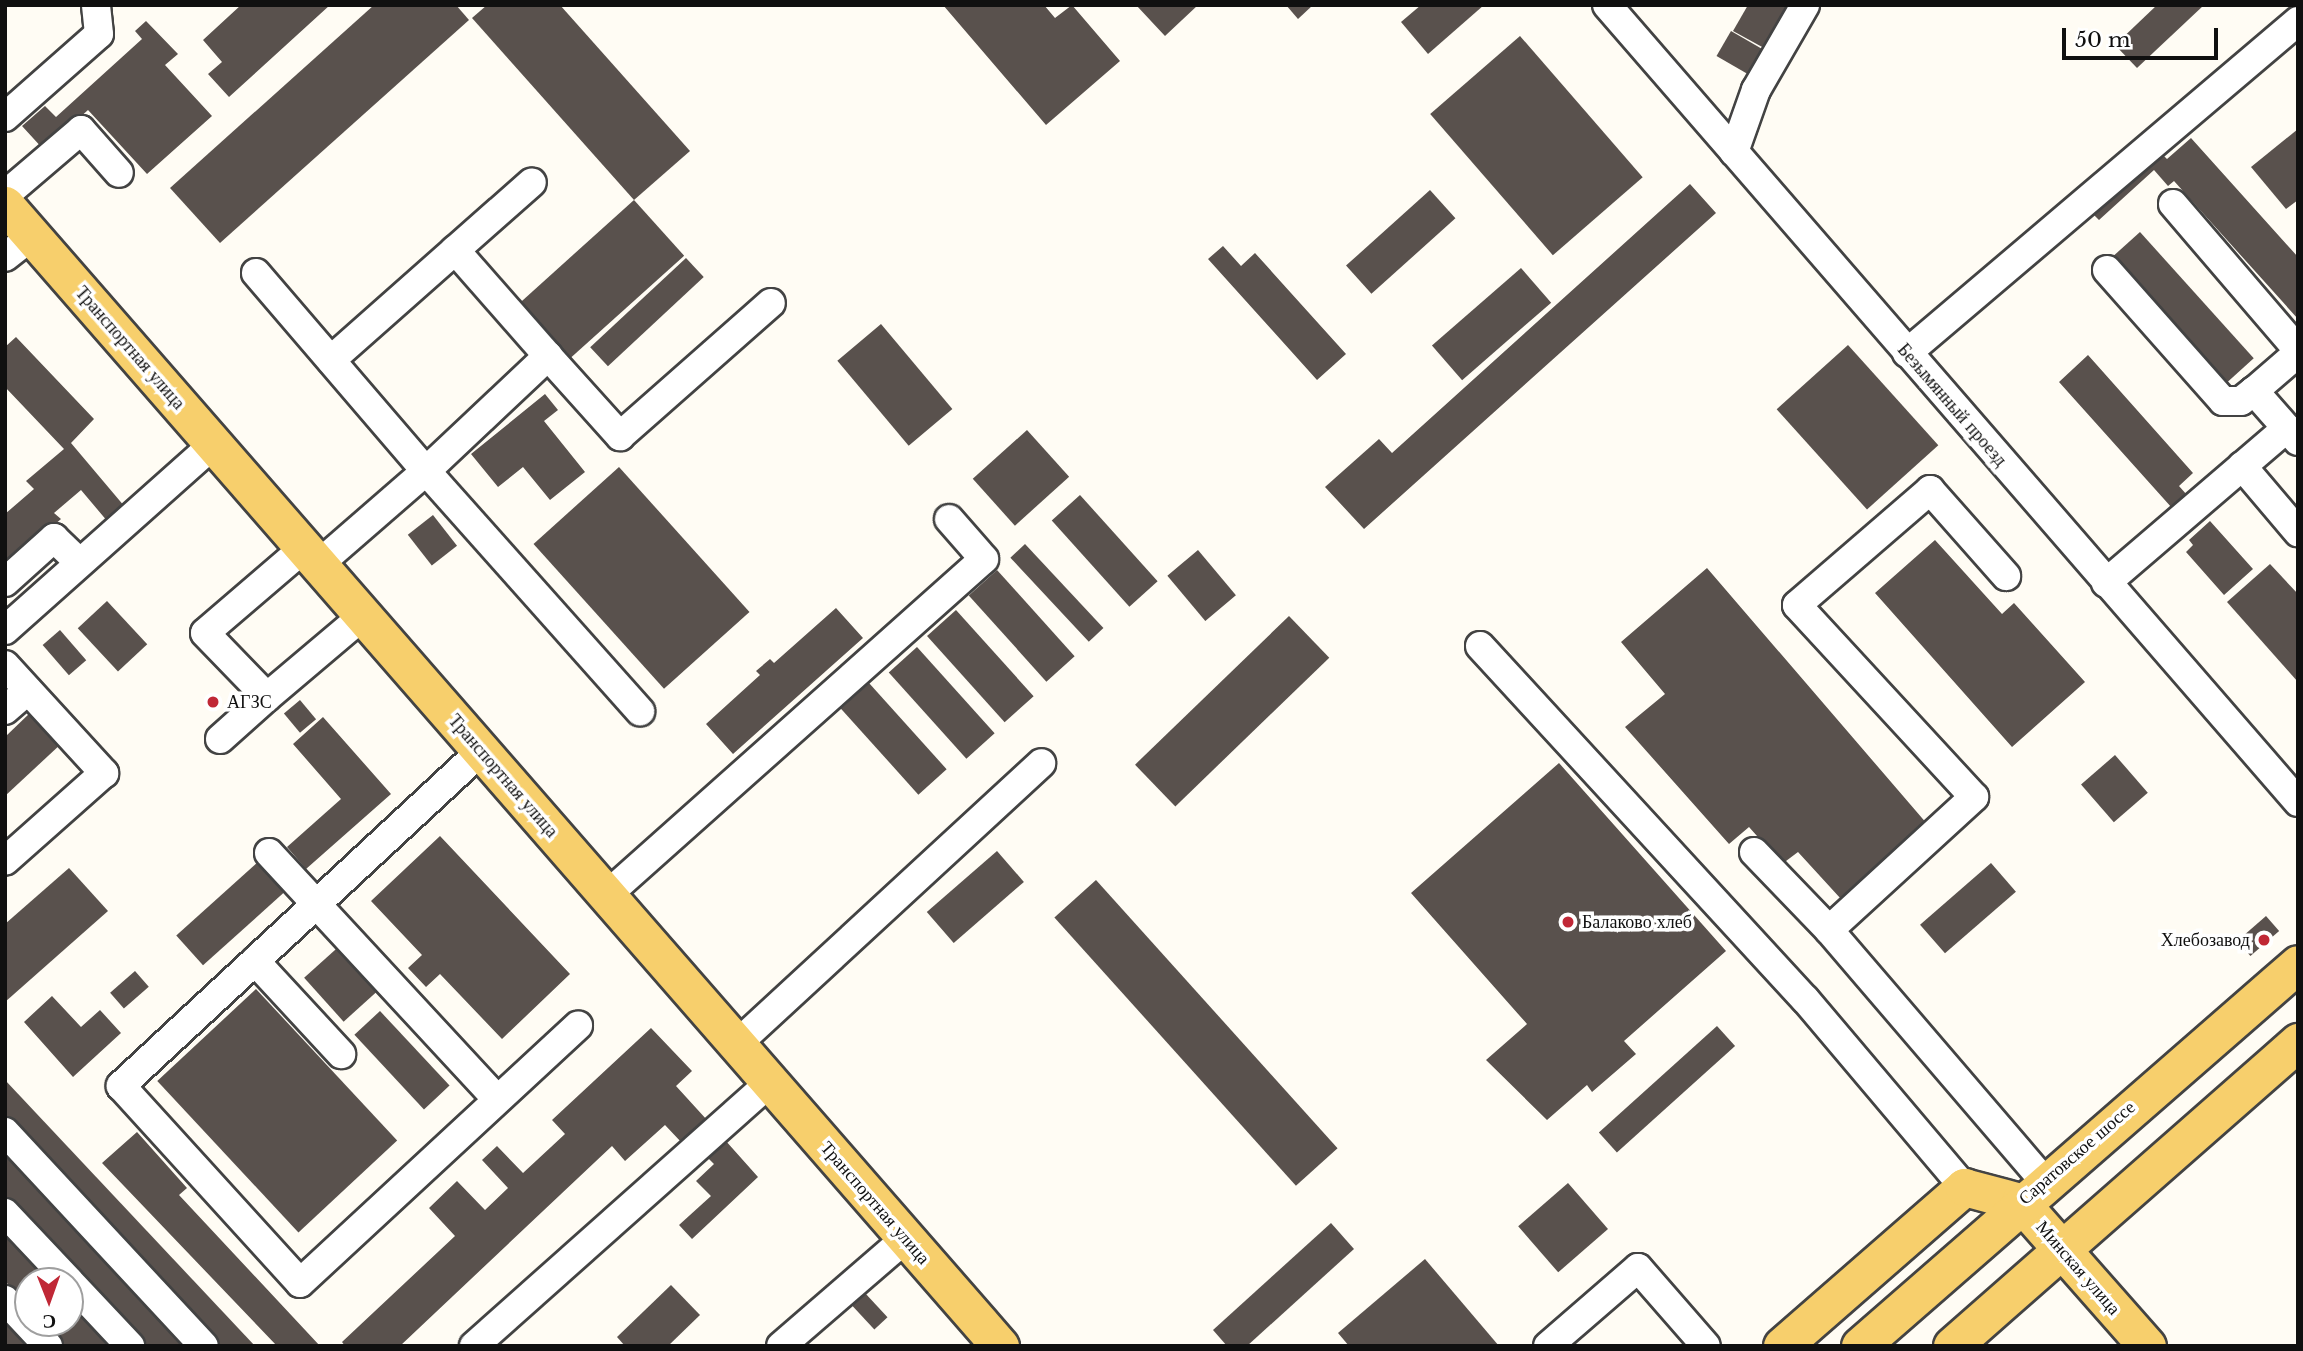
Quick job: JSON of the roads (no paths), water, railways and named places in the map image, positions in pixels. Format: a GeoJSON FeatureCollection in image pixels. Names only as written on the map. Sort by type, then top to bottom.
{"type":"FeatureCollection","features":[{"type":"Feature","properties":{"kind":"main road","name":"Транспортная улица"},"geometry":{"type":"LineString","coordinates":[[5,205],[18,246],[214,444],[1000,1346]]}},
{"type":"Feature","properties":{"kind":"main road","name":"Саратовское шоссе"},"geometry":{"type":"LineString","coordinates":[[1860,1346],[2032,1191],[2298,964]]}},
{"type":"Feature","properties":{"kind":"main road"},"geometry":{"type":"LineString","coordinates":[[1952,1346],[2298,1042]]}},
{"type":"Feature","properties":{"kind":"main road"},"geometry":{"type":"LineString","coordinates":[[1782,1346],[1964,1187],[2032,1191]]}},
{"type":"Feature","properties":{"kind":"main road","name":"Минская улица"},"geometry":{"type":"LineString","coordinates":[[2032,1191],[2062,1249],[2147,1346]]}},
{"type":"Feature","properties":{"kind":"street"},"geometry":{"type":"LineString","coordinates":[[5,117],[99,34],[96,5]]}},
{"type":"Feature","properties":{"kind":"street","name":"Безымянный проезд"},"geometry":{"type":"LineString","coordinates":[[1607,5],[2298,802]]}},
{"type":"Feature","properties":{"kind":"street"},"geometry":{"type":"LineString","coordinates":[[1734,152],[1756,90],[1805,5]]}},
{"type":"Feature","properties":{"kind":"street"},"geometry":{"type":"LineString","coordinates":[[1908,353],[2298,20]]}},
{"type":"Feature","properties":{"kind":"street"},"geometry":{"type":"LineString","coordinates":[[5,195],[81,130],[119,173]]}},
{"type":"Feature","properties":{"kind":"street"},"geometry":{"type":"LineString","coordinates":[[331,360],[532,181]]}},
{"type":"Feature","properties":{"kind":"street"},"geometry":{"type":"LineString","coordinates":[[2107,270],[2223,401],[2241,401],[2298,351],[2173,204]]}},
{"type":"Feature","properties":{"kind":"street"},"geometry":{"type":"LineString","coordinates":[[455,250],[620,436],[771,303]]}},
{"type":"Feature","properties":{"kind":"street"},"geometry":{"type":"LineString","coordinates":[[256,273],[426,471],[639,711]]}},
{"type":"Feature","properties":{"kind":"street"},"geometry":{"type":"LineString","coordinates":[[267,697],[205,633],[426,471],[548,356]]}},
{"type":"Feature","properties":{"kind":"street"},"geometry":{"type":"LineString","coordinates":[[2106,583],[2242,466],[2292,435],[2254,391]]}},
{"type":"Feature","properties":{"kind":"street"},"geometry":{"type":"LineString","coordinates":[[5,630],[214,444]]}},
{"type":"Feature","properties":{"kind":"street"},"geometry":{"type":"LineString","coordinates":[[2242,466],[2298,532]]}},
{"type":"Feature","properties":{"kind":"street"},"geometry":{"type":"LineString","coordinates":[[1829,930],[1974,797],[1797,606],[1930,490],[2006,576]]}},
{"type":"Feature","properties":{"kind":"street"},"geometry":{"type":"LineString","coordinates":[[607,895],[985,559],[948,519]]}},
{"type":"Feature","properties":{"kind":"street"},"geometry":{"type":"LineString","coordinates":[[5,582],[54,538],[79,562]]}},
{"type":"Feature","properties":{"kind":"street"},"geometry":{"type":"LineString","coordinates":[[220,739],[363,616]]}},
{"type":"Feature","properties":{"kind":"street"},"geometry":{"type":"LineString","coordinates":[[1480,646],[1805,999],[1964,1187]]}},
{"type":"Feature","properties":{"kind":"street"},"geometry":{"type":"LineString","coordinates":[[5,664],[104,773],[5,861]]}},
{"type":"Feature","properties":{"kind":"street"},"geometry":{"type":"LineString","coordinates":[[5,710],[28,690]]}},
{"type":"Feature","properties":{"kind":"street"},"geometry":{"type":"LineString","coordinates":[[481,751],[121,1086],[300,1283],[578,1026]]}},
{"type":"Feature","properties":{"kind":"street"},"geometry":{"type":"LineString","coordinates":[[737,1044],[1041,763]]}},
{"type":"Feature","properties":{"kind":"street"},"geometry":{"type":"LineString","coordinates":[[1754,852],[1829,930],[2032,1191]]}},
{"type":"Feature","properties":{"kind":"street"},"geometry":{"type":"LineString","coordinates":[[269,853],[497,1099]]}},
{"type":"Feature","properties":{"kind":"street"},"geometry":{"type":"LineString","coordinates":[[255,961],[341,1054]]}},
{"type":"Feature","properties":{"kind":"street"},"geometry":{"type":"LineString","coordinates":[[474,1346],[770,1082]]}},
{"type":"Feature","properties":{"kind":"street"},"geometry":{"type":"LineString","coordinates":[[5,1132],[204,1346]]}},
{"type":"Feature","properties":{"kind":"street"},"geometry":{"type":"LineString","coordinates":[[5,1213],[55,1267]]}},
{"type":"Feature","properties":{"kind":"street"},"geometry":{"type":"LineString","coordinates":[[781,1346],[906,1238]]}},
{"type":"Feature","properties":{"kind":"street"},"geometry":{"type":"LineString","coordinates":[[1548,1346],[1638,1268],[1706,1346]]}},
{"type":"Feature","properties":{"kind":"street"},"geometry":{"type":"LineString","coordinates":[[84,1298],[130,1346]]}},
{"type":"Feature","properties":{"kind":"street"},"geometry":{"type":"LineString","coordinates":[[5,1300],[48,1346]]}},
{"type":"Feature","properties":{"kind":"place","name":"АГЗС"},"geometry":{"type":"Point","coordinates":[213,702]}},
{"type":"Feature","properties":{"kind":"place","name":"Балаково хлеб"},"geometry":{"type":"Point","coordinates":[1568,922]}},
{"type":"Feature","properties":{"kind":"place","name":"Хлебозавод"},"geometry":{"type":"Point","coordinates":[2264,940]}}]}
